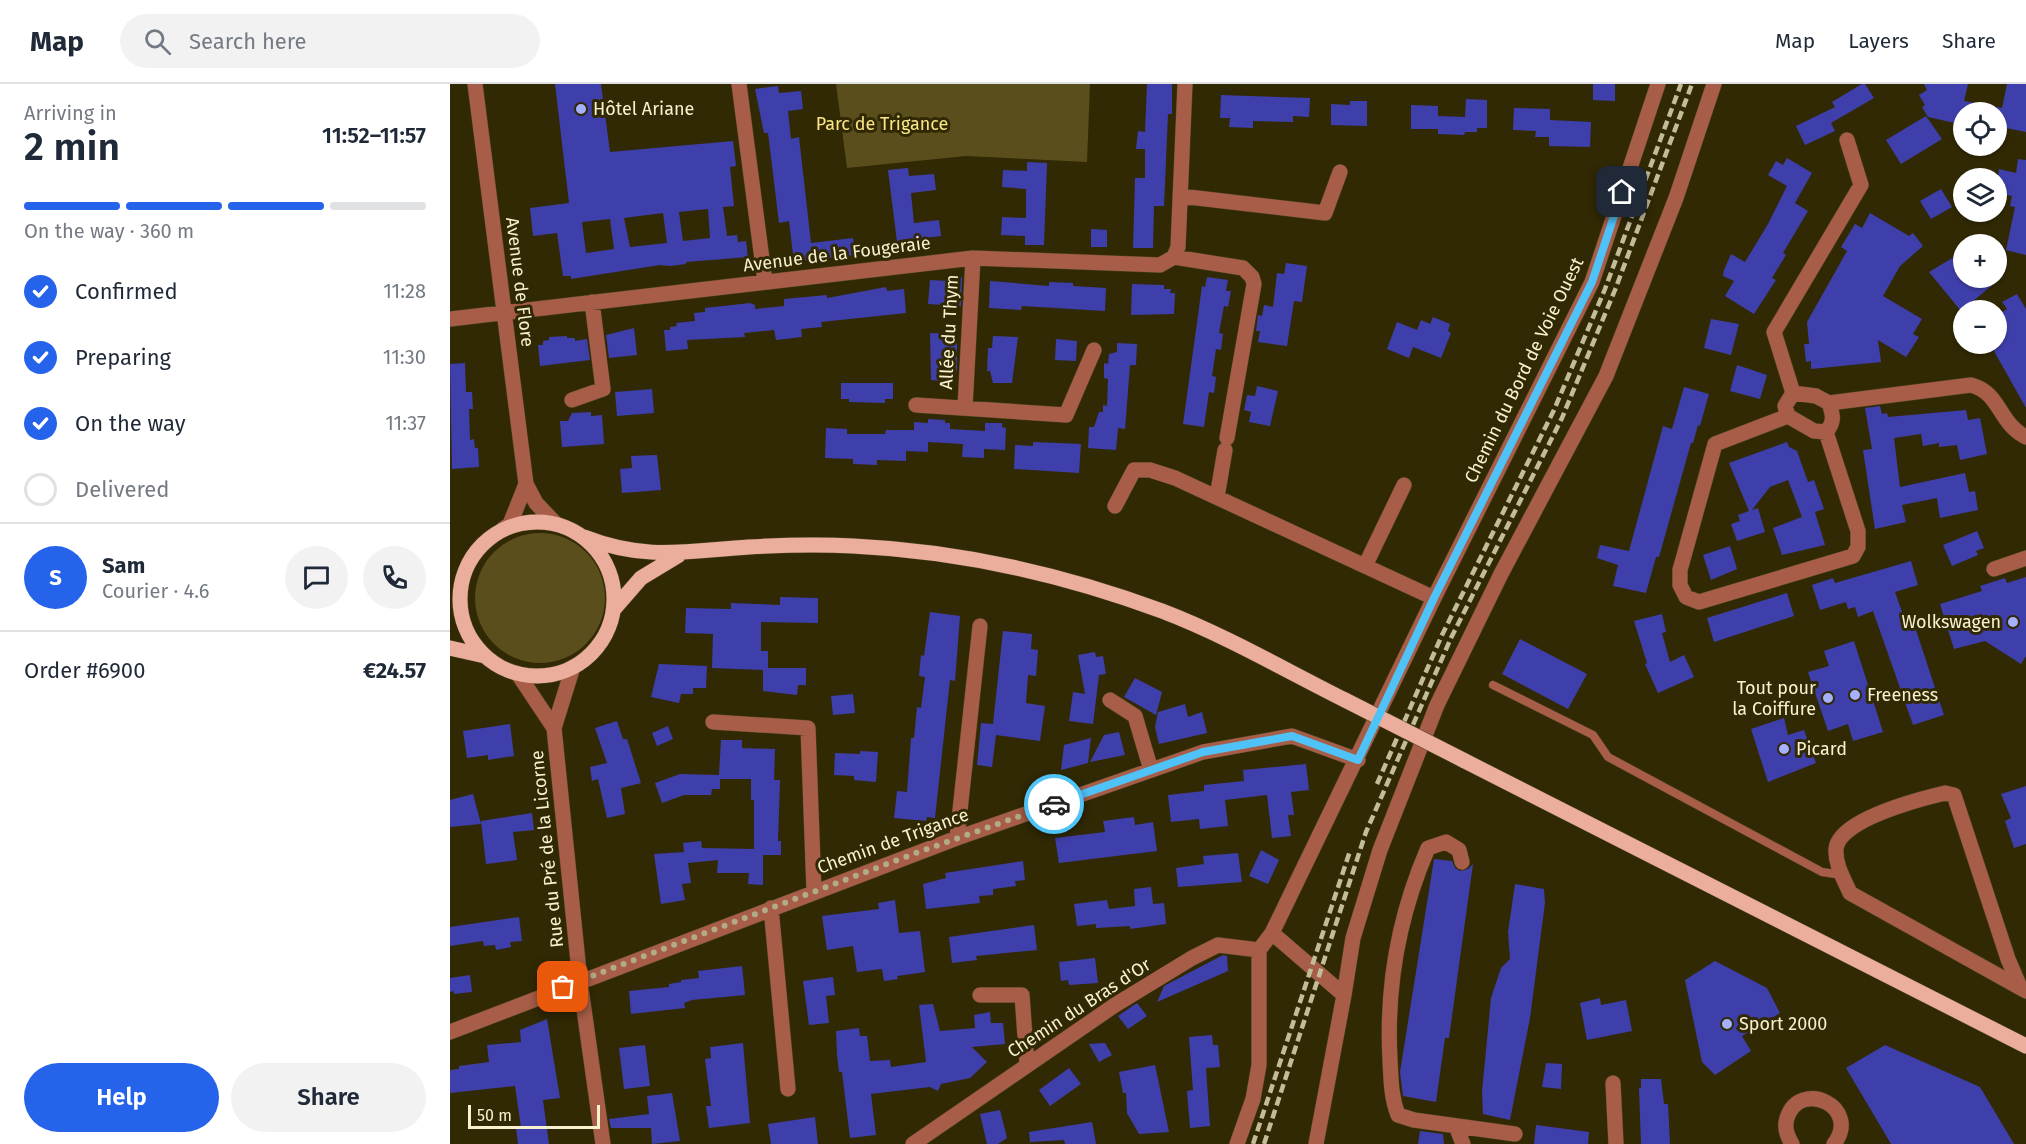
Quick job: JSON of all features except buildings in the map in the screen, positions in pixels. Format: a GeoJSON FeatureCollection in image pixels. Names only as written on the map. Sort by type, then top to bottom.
{"type":"FeatureCollection","features":[{"type":"Feature","properties":{"kind":"main road"},"geometry":{"type":"LineString","coordinates":[[584,537],[609,569],[614,589],[614,609],[607,632],[593,652],[573,667],[537,676],[518,674],[501,667],[485,656],[470,637],[455,595],[474,554],[487,540],[503,530],[520,524],[556,524],[584,537],[636,552],[679,555],[767,546],[853,546],[965,557],[1033,570],[1164,612],[1238,646],[2026,1046]]}},
{"type":"Feature","properties":{"kind":"main road"},"geometry":{"type":"LineString","coordinates":[[614,609],[641,578],[679,555]]}},
{"type":"Feature","properties":{"kind":"main road"},"geometry":{"type":"LineString","coordinates":[[450,648],[485,656]]}},
{"type":"Feature","properties":{"kind":"street","name":"Avenue de Flore"},"geometry":{"type":"LineString","coordinates":[[475,84],[526,484],[536,503],[556,524]]}},
{"type":"Feature","properties":{"kind":"street"},"geometry":{"type":"LineString","coordinates":[[739,84],[765,282]]}},
{"type":"Feature","properties":{"kind":"street"},"geometry":{"type":"LineString","coordinates":[[1185,84],[1178,247],[1174,257],[1243,268],[1252,277],[1254,284],[1217,497]]}},
{"type":"Feature","properties":{"kind":"street","name":"Chemin du Bord de Voie Ouest"},"geometry":{"type":"LineString","coordinates":[[1272,933],[1358,760],[1434,598],[1592,282],[1658,84]]}},
{"type":"Feature","properties":{"kind":"street"},"geometry":{"type":"LineString","coordinates":[[1316,1144],[1353,938],[1380,850],[1437,705],[1501,574],[1606,376],[1676,198],[1714,84]]}},
{"type":"Feature","properties":{"kind":"street"},"geometry":{"type":"LineString","coordinates":[[1826,432],[1814,431],[1788,416],[1785,406],[1792,393],[1774,332],[1861,185],[1847,140]]}},
{"type":"Feature","properties":{"kind":"street"},"geometry":{"type":"LineString","coordinates":[[1180,196],[1325,213],[1340,172]]}},
{"type":"Feature","properties":{"kind":"street","name":"Avenue de la Fougeraie"},"geometry":{"type":"LineString","coordinates":[[450,319],[973,258],[1160,265],[1174,257]]}},
{"type":"Feature","properties":{"kind":"street","name":"Allée du Thym"},"geometry":{"type":"LineString","coordinates":[[965,407],[973,258]]}},
{"type":"Feature","properties":{"kind":"street"},"geometry":{"type":"LineString","coordinates":[[573,400],[603,389],[592,302]]}},
{"type":"Feature","properties":{"kind":"street","name":"Allée du Thym"},"geometry":{"type":"LineString","coordinates":[[916,405],[1066,415],[1094,350]]}},
{"type":"Feature","properties":{"kind":"street"},"geometry":{"type":"LineString","coordinates":[[1792,393],[1816,396],[1829,403],[1971,385],[1983,388],[2013,430],[2026,437]]}},
{"type":"Feature","properties":{"kind":"street"},"geometry":{"type":"LineString","coordinates":[[1826,432],[1832,425],[1833,416],[1829,403]]}},
{"type":"Feature","properties":{"kind":"street"},"geometry":{"type":"LineString","coordinates":[[1788,416],[1715,444],[1680,570],[1680,585],[1686,597],[1700,602],[1853,556],[1858,547],[1858,531],[1826,432]]}},
{"type":"Feature","properties":{"kind":"street"},"geometry":{"type":"LineString","coordinates":[[1115,506],[1134,470],[1150,470],[1175,478],[1434,598]]}},
{"type":"Feature","properties":{"kind":"street","name":"Avenue de Flore"},"geometry":{"type":"LineString","coordinates":[[503,530],[510,524],[526,484]]}},
{"type":"Feature","properties":{"kind":"street"},"geometry":{"type":"LineString","coordinates":[[1365,566],[1404,485]]}},
{"type":"Feature","properties":{"kind":"street"},"geometry":{"type":"LineString","coordinates":[[1994,569],[2026,558]]}},
{"type":"Feature","properties":{"kind":"street"},"geometry":{"type":"LineString","coordinates":[[957,838],[980,626]]}},
{"type":"Feature","properties":{"kind":"street"},"geometry":{"type":"LineString","coordinates":[[554,728],[573,667]]}},
{"type":"Feature","properties":{"kind":"street"},"geometry":{"type":"LineString","coordinates":[[518,674],[554,728]]}},
{"type":"Feature","properties":{"kind":"street"},"geometry":{"type":"LineString","coordinates":[[1110,700],[1135,716],[1151,770]]}},
{"type":"Feature","properties":{"kind":"street"},"geometry":{"type":"LineString","coordinates":[[713,722],[808,728],[813,891]]}},
{"type":"Feature","properties":{"kind":"street","name":"Rue du Pré de la Licorne"},"geometry":{"type":"LineString","coordinates":[[554,728],[580,981],[603,1144]]}},
{"type":"Feature","properties":{"kind":"street","name":"Chemin de Trigance"},"geometry":{"type":"LineString","coordinates":[[450,1032],[813,891],[1203,752],[1292,736],[1358,760]]}},
{"type":"Feature","properties":{"kind":"street"},"geometry":{"type":"LineString","coordinates":[[1945,793],[1954,795],[2008,959],[2023,989],[1850,893],[1842,875],[1836,849],[1838,839],[1850,827],[1933,796],[1945,793]]}},
{"type":"Feature","properties":{"kind":"street"},"geometry":{"type":"LineString","coordinates":[[1462,862],[1459,850],[1446,842],[1428,848],[1400,933],[1388,1022],[1392,1100],[1398,1115],[1515,1134]]}},
{"type":"Feature","properties":{"kind":"street"},"geometry":{"type":"LineString","coordinates":[[771,908],[788,1089]]}},
{"type":"Feature","properties":{"kind":"street"},"geometry":{"type":"LineString","coordinates":[[1237,1144],[1253,1099],[1259,1065],[1259,950],[1272,933],[1344,995]]}},
{"type":"Feature","properties":{"kind":"street","name":"Chemin du Bras d'Or"},"geometry":{"type":"LineString","coordinates":[[913,1144],[1115,1005],[1218,945],[1259,950]]}},
{"type":"Feature","properties":{"kind":"street"},"geometry":{"type":"LineString","coordinates":[[980,995],[1022,995],[1027,1065]]}},
{"type":"Feature","properties":{"kind":"street"},"geometry":{"type":"LineString","coordinates":[[1613,1083],[1616,1144]]}},
{"type":"Feature","properties":{"kind":"street"},"geometry":{"type":"LineString","coordinates":[[1791,1144],[1786,1131],[1788,1114],[1799,1102],[1814,1098],[1829,1104],[1839,1116],[1841,1132],[1835,1144]]}},
{"type":"Feature","properties":{"kind":"street"},"geometry":{"type":"LineString","coordinates":[[1456,1126],[1463,1144]]}},
{"type":"Feature","properties":{"kind":"lane"},"geometry":{"type":"LineString","coordinates":[[1493,685],[1593,735],[1608,757],[1822,872],[1842,875]]}},
{"type":"Feature","properties":{"kind":"green space","name":"Parc de Trigance"},"geometry":{"type":"Polygon","coordinates":[[[836,84],[1090,84],[1087,162],[966,156],[847,168],[836,84]]]}},
{"type":"Feature","properties":{"kind":"green space"},"geometry":{"type":"Polygon","coordinates":[[[540,533],[565,538],[586,552],[600,573],[605,598],[600,623],[586,644],[565,658],[540,663],[515,658],[494,644],[480,623],[475,598],[480,573],[494,552],[515,538],[540,533]]]}},
{"type":"Feature","properties":{"kind":"railway"},"geometry":{"type":"LineString","coordinates":[[1377,784],[1442,635],[1554,410],[1605,289],[1681,84]]}},
{"type":"Feature","properties":{"kind":"railway"},"geometry":{"type":"LineString","coordinates":[[1264,1144],[1366,832],[1451,638],[1562,418],[1615,290],[1692,84]]}},
{"type":"Feature","properties":{"kind":"railway"},"geometry":{"type":"LineString","coordinates":[[1253,1144],[1350,851]]}},
{"type":"Feature","properties":{"kind":"way so far"},"geometry":{"type":"LineString","coordinates":[[563,987],[813,891],[1054,804]]}},
{"type":"Feature","properties":{"kind":"place","name":"Hôtel Ariane"},"geometry":{"type":"Point","coordinates":[581,109]}},
{"type":"Feature","properties":{"kind":"place","name":"Wolkswagen"},"geometry":{"type":"Point","coordinates":[2013,622]}},
{"type":"Feature","properties":{"kind":"place","name":"Freeness"},"geometry":{"type":"Point","coordinates":[1855,695]}},
{"type":"Feature","properties":{"kind":"place","name":"Tout pour la Coiffure"},"geometry":{"type":"Point","coordinates":[1828,698]}},
{"type":"Feature","properties":{"kind":"place","name":"Picard"},"geometry":{"type":"Point","coordinates":[1784,749]}},
{"type":"Feature","properties":{"kind":"place","name":"Sport 2000"},"geometry":{"type":"Point","coordinates":[1727,1024]}},
{"type":"Feature","properties":{"kind":"route"},"geometry":{"type":"LineString","coordinates":[[1054,804],[1203,752],[1292,736],[1358,760],[1434,598],[1592,282],[1622,192]]}}]}
